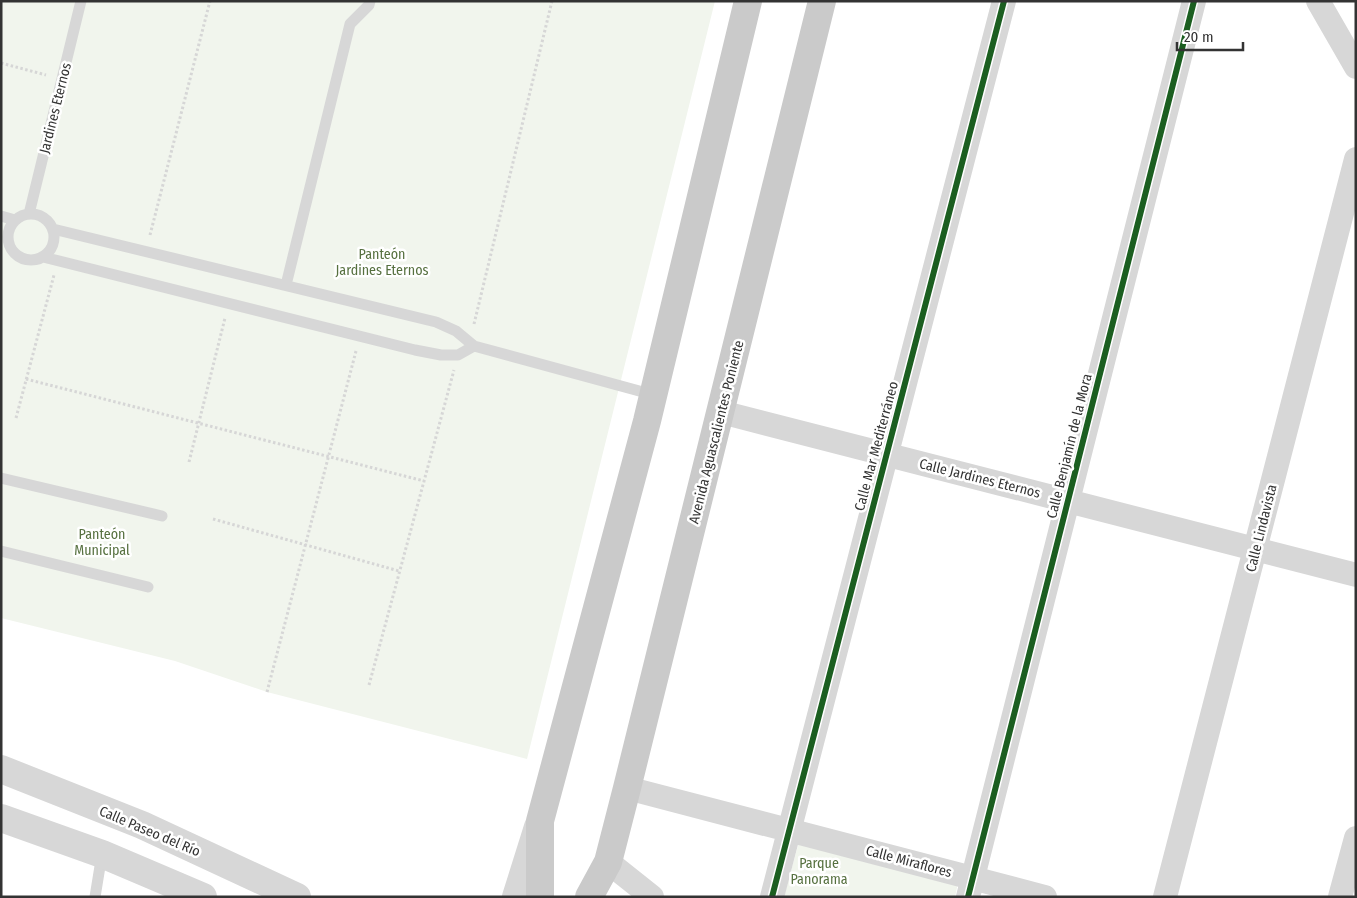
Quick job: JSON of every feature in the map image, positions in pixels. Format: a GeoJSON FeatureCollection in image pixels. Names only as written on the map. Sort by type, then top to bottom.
{"type":"FeatureCollection","features":[{"type":"Feature","properties":{"kind":"main road"},"geometry":{"type":"LineString","coordinates":[[540,897],[540,821],[654,395],[748,1]]}},
{"type":"Feature","properties":{"kind":"main road","name":"Avenida Aguascalientes Poniente"},"geometry":{"type":"LineString","coordinates":[[589,897],[608,862],[822,1]]}},
{"type":"Feature","properties":{"kind":"street","name":"Calle Mar Mediterráneo"},"geometry":{"type":"LineString","coordinates":[[772,897],[1004,1]]}},
{"type":"Feature","properties":{"kind":"street","name":"Calle Benjamín de la Mora"},"geometry":{"type":"LineString","coordinates":[[970,887],[1194,1]]}},
{"type":"Feature","properties":{"kind":"street"},"geometry":{"type":"LineString","coordinates":[[1318,1],[1356,67]]}},
{"type":"Feature","properties":{"kind":"street","name":"Calle Lindavista"},"geometry":{"type":"LineString","coordinates":[[1165,897],[1356,159]]}},
{"type":"Feature","properties":{"kind":"street","name":"Calle Jardines Eternos"},"geometry":{"type":"LineString","coordinates":[[721,412],[1356,575]]}},
{"type":"Feature","properties":{"kind":"street","name":"Calle Paseo del Río"},"geometry":{"type":"LineString","coordinates":[[1,769],[142,826],[298,897]]}},
{"type":"Feature","properties":{"kind":"street","name":"Calle Miraflores"},"geometry":{"type":"LineString","coordinates":[[627,788],[789,830],[970,887],[1045,897]]}},
{"type":"Feature","properties":{"kind":"street"},"geometry":{"type":"LineString","coordinates":[[1,818],[102,854],[203,897]]}},
{"type":"Feature","properties":{"kind":"street"},"geometry":{"type":"LineString","coordinates":[[516,897],[540,821]]}},
{"type":"Feature","properties":{"kind":"street"},"geometry":{"type":"LineString","coordinates":[[1340,897],[1356,838]]}},
{"type":"Feature","properties":{"kind":"street"},"geometry":{"type":"LineString","coordinates":[[608,862],[652,897]]}},
{"type":"Feature","properties":{"kind":"street","name":"Avenida Aguascalientes Poniente"},"geometry":{"type":"LineString","coordinates":[[598,897],[608,862]]}},
{"type":"Feature","properties":{"kind":"lane","name":"Jardines Eternos"},"geometry":{"type":"LineString","coordinates":[[29,214],[80,1]]}},
{"type":"Feature","properties":{"kind":"lane"},"geometry":{"type":"LineString","coordinates":[[286,285],[350,24],[369,5],[370,1]]}},
{"type":"Feature","properties":{"kind":"lane"},"geometry":{"type":"LineString","coordinates":[[29,214],[44,217],[53,229],[53,245],[43,256],[36,260],[28,260],[6,246],[10,226],[21,216],[29,214]]}},
{"type":"Feature","properties":{"kind":"lane"},"geometry":{"type":"LineString","coordinates":[[1,216],[15,220]]}},
{"type":"Feature","properties":{"kind":"lane"},"geometry":{"type":"LineString","coordinates":[[53,229],[436,322],[456,330],[474,346],[654,395]]}},
{"type":"Feature","properties":{"kind":"lane"},"geometry":{"type":"LineString","coordinates":[[43,256],[440,355],[458,355],[474,346]]}},
{"type":"Feature","properties":{"kind":"lane"},"geometry":{"type":"LineString","coordinates":[[1,478],[162,516]]}},
{"type":"Feature","properties":{"kind":"lane"},"geometry":{"type":"LineString","coordinates":[[1,551],[148,587]]}},
{"type":"Feature","properties":{"kind":"lane"},"geometry":{"type":"LineString","coordinates":[[95,897],[102,854]]}},
{"type":"Feature","properties":{"kind":"path"},"geometry":{"type":"LineString","coordinates":[[146,251],[210,1]]}},
{"type":"Feature","properties":{"kind":"path"},"geometry":{"type":"LineString","coordinates":[[473,325],[552,1]]}},
{"type":"Feature","properties":{"kind":"path"},"geometry":{"type":"LineString","coordinates":[[1,63],[46,75]]}},
{"type":"Feature","properties":{"kind":"path"},"geometry":{"type":"LineString","coordinates":[[16,418],[58,260]]}},
{"type":"Feature","properties":{"kind":"path"},"geometry":{"type":"LineString","coordinates":[[189,462],[229,303]]}},
{"type":"Feature","properties":{"kind":"path"},"geometry":{"type":"LineString","coordinates":[[267,692],[360,336]]}},
{"type":"Feature","properties":{"kind":"path"},"geometry":{"type":"LineString","coordinates":[[369,685],[458,355]]}},
{"type":"Feature","properties":{"kind":"path"},"geometry":{"type":"LineString","coordinates":[[26,380],[424,481]]}},
{"type":"Feature","properties":{"kind":"path"},"geometry":{"type":"LineString","coordinates":[[213,519],[399,571]]}},
{"type":"Feature","properties":{"kind":"green space","name":"Panteón Jardines Eternos"},"geometry":{"type":"Polygon","coordinates":[[[1,1],[715,1],[527,759],[267,692],[175,661],[1,618],[1,1]]]}},
{"type":"Feature","properties":{"kind":"green space","name":"Parque Panorama"},"geometry":{"type":"Polygon","coordinates":[[[800,838],[958,883],[955,897],[784,897],[800,838]]]}},
{"type":"Feature","properties":{"kind":"cycle path"},"geometry":{"type":"LineString","coordinates":[[772,897],[1004,1]]}},
{"type":"Feature","properties":{"kind":"cycle path"},"geometry":{"type":"LineString","coordinates":[[968,897],[1194,1]]}},
{"type":"Feature","properties":{"kind":"park label","name":"Panteón Municipal"},"geometry":{"type":"Point","coordinates":[102,542]}}]}
